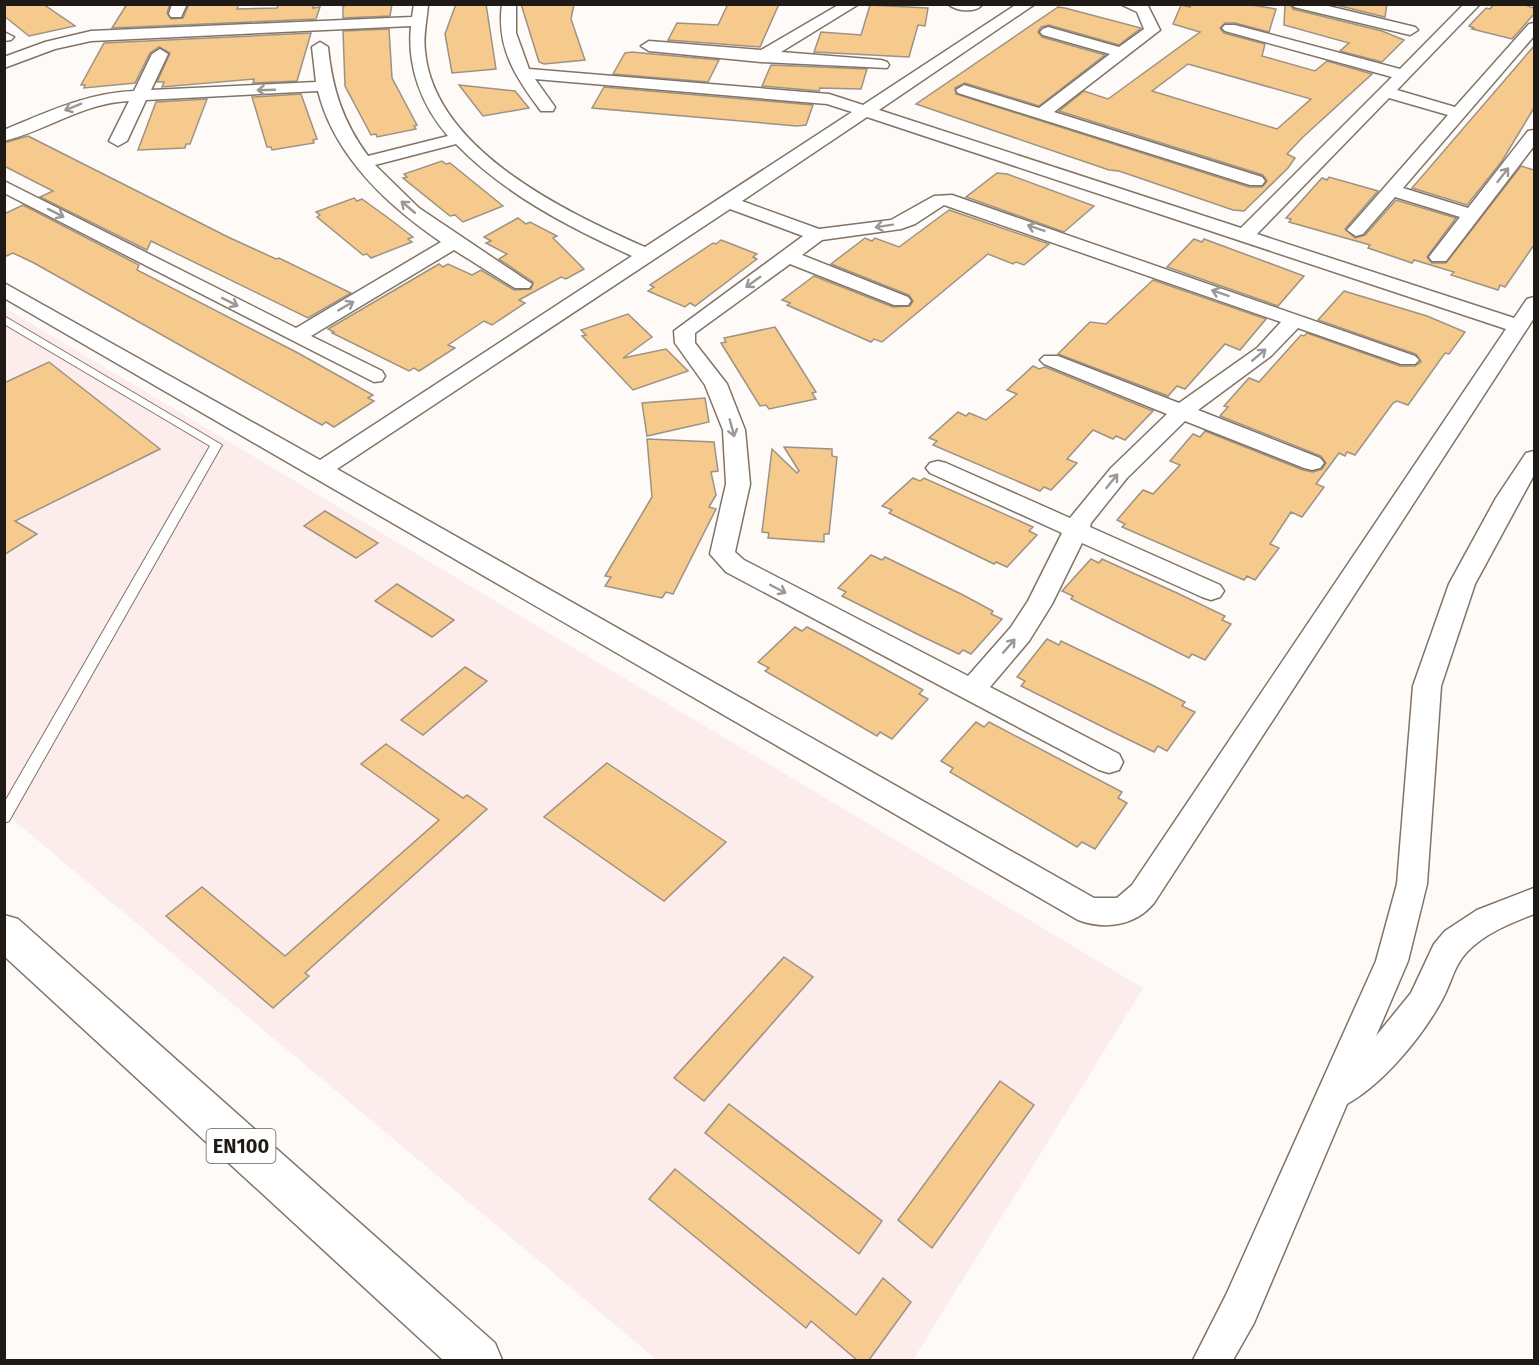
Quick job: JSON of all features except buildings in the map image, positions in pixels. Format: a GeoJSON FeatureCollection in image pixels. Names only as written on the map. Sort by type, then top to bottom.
{"type":"FeatureCollection","features":[{"type":"Feature","properties":{"kind":"highway","name":"EN100"},"geometry":{"type":"LineString","coordinates":[[4,931],[478,1360]]}},
{"type":"Feature","properties":{"kind":"street"},"geometry":{"type":"LineString","coordinates":[[509,4],[510,39],[521,73],[547,107]]}},
{"type":"Feature","properties":{"kind":"street"},"geometry":{"type":"LineString","coordinates":[[708,88],[852,4]]}},
{"type":"Feature","properties":{"kind":"street"},"geometry":{"type":"LineString","coordinates":[[955,4],[974,6]]}},
{"type":"Feature","properties":{"kind":"street"},"geometry":{"type":"LineString","coordinates":[[320,470],[1028,4]]}},
{"type":"Feature","properties":{"kind":"street"},"geometry":{"type":"LineString","coordinates":[[1299,4],[1325,7],[1410,30]]}},
{"type":"Feature","properties":{"kind":"street"},"geometry":{"type":"LineString","coordinates":[[1245,236],[1473,4]]}},
{"type":"Feature","properties":{"kind":"street"},"geometry":{"type":"LineString","coordinates":[[1041,114],[1152,30],[1140,6]]}},
{"type":"Feature","properties":{"kind":"street"},"geometry":{"type":"LineString","coordinates":[[4,63],[60,42],[91,36],[419,13],[415,49],[420,74],[432,101],[459,138],[500,174],[533,198],[616,242],[647,255]]}},
{"type":"Feature","properties":{"kind":"street"},"geometry":{"type":"LineString","coordinates":[[1356,230],[1459,113],[1526,49],[1534,27]]}},
{"type":"Feature","properties":{"kind":"street"},"geometry":{"type":"LineString","coordinates":[[1230,28],[1404,75]]}},
{"type":"Feature","properties":{"kind":"street"},"geometry":{"type":"LineString","coordinates":[[1048,32],[1123,53]]}},
{"type":"Feature","properties":{"kind":"street"},"geometry":{"type":"LineString","coordinates":[[649,46],[881,65]]}},
{"type":"Feature","properties":{"kind":"street"},"geometry":{"type":"LineString","coordinates":[[320,47],[325,86],[339,127],[363,162],[402,203],[453,243],[522,284]]}},
{"type":"Feature","properties":{"kind":"street"},"geometry":{"type":"LineString","coordinates":[[118,141],[160,54]]}},
{"type":"Feature","properties":{"kind":"street"},"geometry":{"type":"LineString","coordinates":[[521,73],[829,99],[1518,326]]}},
{"type":"Feature","properties":{"kind":"street"},"geometry":{"type":"LineString","coordinates":[[4,136],[93,99],[325,86]]}},
{"type":"Feature","properties":{"kind":"street"},"geometry":{"type":"LineString","coordinates":[[964,90],[1256,181]]}},
{"type":"Feature","properties":{"kind":"street"},"geometry":{"type":"LineString","coordinates":[[1386,92],[1459,113]]}},
{"type":"Feature","properties":{"kind":"street"},"geometry":{"type":"LineString","coordinates":[[1439,257],[1534,135]]}},
{"type":"Feature","properties":{"kind":"street"},"geometry":{"type":"LineString","coordinates":[[363,162],[459,138]]}},
{"type":"Feature","properties":{"kind":"street"},"geometry":{"type":"LineString","coordinates":[[4,186],[374,376]]}},
{"type":"Feature","properties":{"kind":"street"},"geometry":{"type":"LineString","coordinates":[[1391,190],[1472,215]]}},
{"type":"Feature","properties":{"kind":"street"},"geometry":{"type":"LineString","coordinates":[[729,202],[817,235],[894,225],[908,220],[940,200],[952,200],[1408,360]]}},
{"type":"Feature","properties":{"kind":"street"},"geometry":{"type":"LineString","coordinates":[[817,235],[684,331],[683,337],[716,384],[734,430],[738,484],[722,554],[735,566],[1109,762]]}},
{"type":"Feature","properties":{"kind":"street"},"geometry":{"type":"LineString","coordinates":[[296,336],[453,243]]}},
{"type":"Feature","properties":{"kind":"street"},"geometry":{"type":"LineString","coordinates":[[788,256],[901,301]]}},
{"type":"Feature","properties":{"kind":"street"},"geometry":{"type":"LineString","coordinates":[[4,289],[1089,911],[1113,913],[1136,904],[1143,894],[1534,303]]}},
{"type":"Feature","properties":{"kind":"street"},"geometry":{"type":"LineString","coordinates":[[971,691],[1020,634],[1039,604],[1076,530],[1119,473],[1182,411],[1264,352],[1295,320]]}},
{"type":"Feature","properties":{"kind":"street"},"geometry":{"type":"LineString","coordinates":[[1051,360],[1312,463]]}},
{"type":"Feature","properties":{"kind":"street"},"geometry":{"type":"LineString","coordinates":[[1212,1360],[1240,1310],[1392,961],[1412,884],[1427,686],[1443,633],[1462,584],[1509,498],[1534,458]]}},
{"type":"Feature","properties":{"kind":"street"},"geometry":{"type":"LineString","coordinates":[[938,468],[1211,591]]}},
{"type":"Feature","properties":{"kind":"street"},"geometry":{"type":"LineString","coordinates":[[1334,1094],[1373,1064],[1404,1030],[1431,989],[1448,951],[1488,918],[1534,901]]}},
{"type":"Feature","properties":{"kind":"lane"},"geometry":{"type":"LineString","coordinates":[[4,319],[216,445],[4,817]]}},
{"type":"Feature","properties":{"kind":"shaded area"},"geometry":{"type":"Polygon","coordinates":[[[5,308],[1143,988],[913,1360],[657,1360],[5,813],[5,308]]]}}]}
